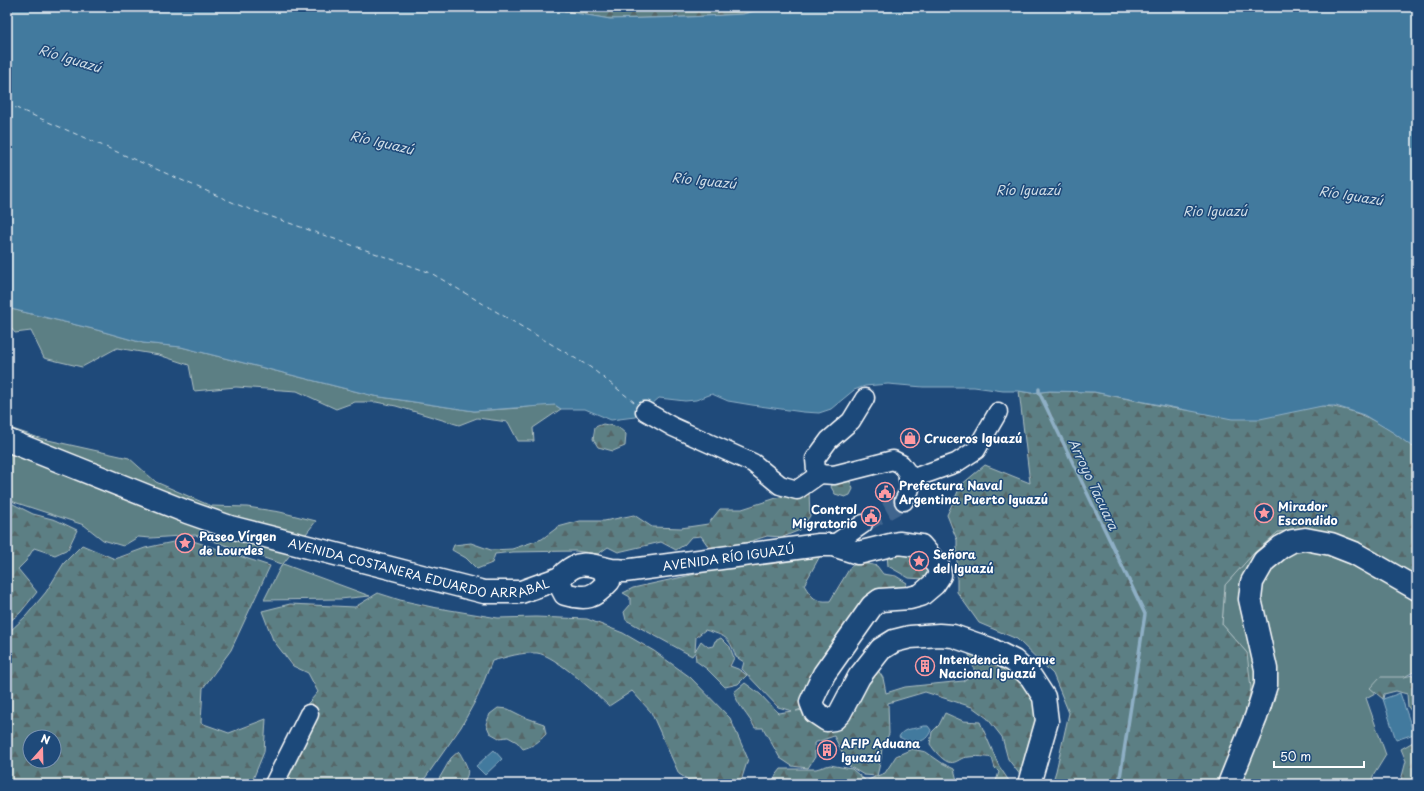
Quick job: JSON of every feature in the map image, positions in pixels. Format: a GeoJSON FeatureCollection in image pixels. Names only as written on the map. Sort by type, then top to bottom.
{"type":"FeatureCollection","features":[{"type":"Feature","properties":{"kind":"main road","name":"AVENIDA COSTANERA EDUARDO ARRABAL"},"geometry":{"type":"LineString","coordinates":[[7,440],[187,512],[230,527],[484,592],[522,592],[560,578],[571,567],[579,565],[590,564],[612,573]]}},
{"type":"Feature","properties":{"kind":"main road"},"geometry":{"type":"LineString","coordinates":[[1229,784],[1256,717],[1266,685],[1266,669],[1250,600],[1252,582],[1264,561],[1281,547],[1292,541],[1306,539],[1331,544],[1354,553],[1417,588]]}},
{"type":"Feature","properties":{"kind":"main road","name":"AVENIDA RÍO IGUAZÚ"},"geometry":{"type":"LineString","coordinates":[[612,573],[819,544],[833,545],[858,553],[899,543],[921,546],[938,566],[940,575],[934,584],[921,595],[910,598],[880,600],[872,606],[824,674],[811,702],[815,712],[827,720],[834,719],[840,713],[859,677],[881,649],[894,641],[932,636],[953,636],[990,649],[1014,661],[1031,677],[1044,697],[1047,721],[1029,784]]}},
{"type":"Feature","properties":{"kind":"main road"},"geometry":{"type":"LineString","coordinates":[[560,578],[559,582],[565,594],[578,597],[593,596],[601,590],[612,573]]}},
{"type":"Feature","properties":{"kind":"street"},"geometry":{"type":"LineString","coordinates":[[820,474],[816,470],[815,459],[829,440],[851,421],[865,398]]}},
{"type":"Feature","properties":{"kind":"street"},"geometry":{"type":"LineString","coordinates":[[645,411],[673,427],[753,463],[780,485],[798,490],[820,474],[834,475],[893,460],[901,464],[907,472],[910,489],[904,501]]}},
{"type":"Feature","properties":{"kind":"street"},"geometry":{"type":"LineString","coordinates":[[908,480],[956,463],[976,450],[998,412]]}},
{"type":"Feature","properties":{"kind":"street"},"geometry":{"type":"LineString","coordinates":[[833,545],[863,524]]}},
{"type":"Feature","properties":{"kind":"street"},"geometry":{"type":"LineString","coordinates":[[274,784],[308,714]]}},
{"type":"Feature","properties":{"kind":"green space"},"geometry":{"type":"Polygon","coordinates":[[[533,7],[770,7],[743,14],[610,19],[533,7]]]}},
{"type":"Feature","properties":{"kind":"green space"},"geometry":{"type":"Polygon","coordinates":[[[7,308],[143,343],[181,347],[374,396],[474,411],[520,408],[548,404],[555,405],[561,409],[533,428],[534,441],[518,441],[508,422],[477,418],[459,425],[396,406],[376,402],[355,402],[336,409],[297,391],[236,387],[194,391],[189,365],[159,355],[117,348],[82,367],[44,358],[31,331],[15,333],[7,323],[7,308]]]}},
{"type":"Feature","properties":{"kind":"green space"},"geometry":{"type":"Polygon","coordinates":[[[1019,391],[1031,393],[1050,391],[1094,392],[1172,408],[1200,412],[1322,406],[1332,407],[1360,414],[1386,428],[1417,448],[1417,576],[1357,546],[1308,528],[1278,532],[1254,553],[1225,585],[1222,624],[1247,653],[1251,688],[1239,745],[1221,784],[1052,784],[1069,713],[1053,674],[1017,639],[979,623],[957,592],[957,540],[947,515],[961,485],[985,465],[1030,483],[1019,391]]]}},
{"type":"Feature","properties":{"kind":"green space"},"geometry":{"type":"Polygon","coordinates":[[[603,424],[618,427],[626,434],[625,446],[613,451],[598,447],[593,439],[595,427],[603,424]]]}},
{"type":"Feature","properties":{"kind":"green space"},"geometry":{"type":"Polygon","coordinates":[[[7,427],[39,438],[129,458],[156,482],[211,506],[247,507],[280,512],[316,521],[283,564],[370,596],[340,599],[264,600],[282,564],[195,535],[151,538],[138,537],[123,546],[103,540],[84,525],[14,502],[7,498],[7,427]]]}},
{"type":"Feature","properties":{"kind":"green space"},"geometry":{"type":"Polygon","coordinates":[[[843,477],[851,483],[853,489],[850,495],[845,497],[835,494],[831,487],[833,483],[843,477]]]}},
{"type":"Feature","properties":{"kind":"green space"},"geometry":{"type":"Polygon","coordinates":[[[809,491],[810,516],[800,530],[783,537],[767,536],[730,548],[710,549],[701,536],[691,537],[684,545],[676,550],[661,542],[618,552],[608,547],[598,554],[575,551],[513,552],[495,554],[492,563],[477,569],[466,558],[452,550],[454,545],[471,543],[491,550],[512,549],[542,539],[558,527],[580,521],[604,521],[634,515],[652,527],[681,528],[708,524],[720,509],[742,509],[786,495],[809,491]]]}},
{"type":"Feature","properties":{"kind":"green space"},"geometry":{"type":"Polygon","coordinates":[[[7,501],[33,514],[56,520],[77,530],[68,549],[55,555],[34,548],[26,561],[18,569],[37,592],[20,613],[9,622],[7,620],[7,501]]]}},
{"type":"Feature","properties":{"kind":"green space"},"geometry":{"type":"Polygon","coordinates":[[[1309,528],[1357,546],[1417,576],[1417,670],[1366,698],[1386,755],[1373,776],[1371,784],[1221,784],[1247,653],[1222,624],[1225,585],[1254,553],[1278,532],[1309,528]]]}},
{"type":"Feature","properties":{"kind":"green space"},"geometry":{"type":"Polygon","coordinates":[[[187,539],[270,566],[231,650],[203,688],[201,723],[229,733],[266,719],[264,752],[251,784],[7,784],[7,634],[26,616],[46,592],[64,563],[82,545],[115,559],[145,548],[187,539]]]}},
{"type":"Feature","properties":{"kind":"green space"},"geometry":{"type":"Polygon","coordinates":[[[908,548],[935,567],[923,579],[909,578],[888,566],[887,555],[908,548]]]}},
{"type":"Feature","properties":{"kind":"green space"},"geometry":{"type":"Polygon","coordinates":[[[820,556],[804,585],[809,593],[817,600],[830,601],[851,566],[858,564],[877,566],[883,574],[896,576],[907,583],[903,589],[890,592],[805,707],[796,711],[805,710],[838,729],[854,706],[874,664],[883,678],[886,693],[905,687],[963,681],[975,673],[972,661],[967,651],[1031,677],[1042,722],[1021,776],[1008,759],[1002,737],[987,718],[972,707],[925,692],[888,703],[889,734],[882,747],[877,776],[864,775],[849,766],[834,736],[814,743],[815,757],[808,768],[792,766],[780,758],[763,728],[755,728],[734,692],[745,683],[760,694],[778,713],[792,711],[778,707],[742,669],[744,662],[736,657],[731,645],[725,638],[705,630],[696,637],[695,651],[701,641],[708,647],[713,646],[715,641],[721,638],[730,647],[734,658],[730,666],[747,675],[738,684],[725,687],[707,669],[696,661],[695,652],[692,656],[626,620],[624,612],[630,605],[630,597],[623,593],[633,588],[732,566],[820,556]]]}},
{"type":"Feature","properties":{"kind":"green space"},"geometry":{"type":"Polygon","coordinates":[[[378,593],[400,600],[432,607],[498,618],[536,617],[587,619],[623,633],[654,651],[690,677],[730,718],[748,759],[740,784],[695,784],[679,774],[651,712],[632,691],[609,706],[574,675],[554,660],[537,653],[525,653],[492,661],[478,696],[461,727],[421,784],[276,784],[291,749],[290,731],[303,709],[318,692],[308,673],[293,666],[273,640],[262,611],[290,604],[355,607],[378,593]]]}},
{"type":"Feature","properties":{"kind":"green space"},"geometry":{"type":"Polygon","coordinates":[[[1417,674],[1417,718],[1408,707],[1407,694],[1396,691],[1384,694],[1383,699],[1370,688],[1380,677],[1404,677],[1417,674]]]}},
{"type":"Feature","properties":{"kind":"green space"},"geometry":{"type":"Polygon","coordinates":[[[498,708],[508,709],[524,717],[544,724],[546,734],[530,747],[523,749],[517,742],[508,737],[499,738],[490,733],[486,724],[490,714],[498,708]]]}},
{"type":"Feature","properties":{"kind":"green space"},"geometry":{"type":"Polygon","coordinates":[[[945,713],[963,721],[980,722],[999,766],[1011,784],[995,784],[999,772],[995,768],[992,758],[970,757],[963,758],[955,762],[948,762],[938,754],[930,744],[932,732],[939,725],[945,713]]]}},
{"type":"Feature","properties":{"kind":"green space"},"geometry":{"type":"Polygon","coordinates":[[[1417,741],[1417,775],[1413,784],[1400,784],[1406,761],[1401,749],[1417,741]]]}},
{"type":"Feature","properties":{"kind":"green space"},"geometry":{"type":"Polygon","coordinates":[[[912,749],[926,752],[954,769],[958,784],[773,784],[774,778],[781,769],[816,769],[830,765],[852,769],[866,781],[885,773],[896,756],[912,749]]]}},
{"type":"Feature","properties":{"kind":"green space"},"geometry":{"type":"Polygon","coordinates":[[[459,751],[466,764],[468,772],[465,780],[461,784],[436,784],[451,758],[459,751]]]}},
{"type":"Feature","properties":{"kind":"water","name":"Rio Iguazú"},"geometry":{"type":"Polygon","coordinates":[[[7,7],[533,7],[610,19],[743,14],[770,7],[1417,7],[1417,448],[1411,446],[1394,433],[1364,415],[1336,406],[1322,406],[1260,419],[1232,419],[1094,392],[1050,391],[1031,393],[974,387],[923,387],[888,384],[865,386],[854,390],[831,409],[819,413],[728,401],[712,394],[696,400],[685,401],[659,398],[645,411],[635,417],[611,420],[585,409],[561,409],[555,405],[474,411],[374,396],[181,347],[143,343],[7,308],[7,7]]]}},
{"type":"Feature","properties":{"kind":"water"},"geometry":{"type":"Polygon","coordinates":[[[1400,693],[1414,734],[1396,740],[1383,699],[1400,693]]]}},
{"type":"Feature","properties":{"kind":"water"},"geometry":{"type":"Polygon","coordinates":[[[928,726],[931,730],[929,735],[922,741],[913,742],[899,737],[906,730],[928,726]]]}},
{"type":"Feature","properties":{"kind":"water"},"geometry":{"type":"Polygon","coordinates":[[[494,750],[502,759],[485,775],[476,766],[494,750]]]}},
{"type":"Feature","properties":{"kind":"waterway","name":"Arroyo Tacuara"},"geometry":{"type":"LineString","coordinates":[[1039,389],[1039,392],[1145,614],[1119,784]]}},
{"type":"Feature","properties":{"kind":"ferry route"},"geometry":{"type":"LineString","coordinates":[[7,104],[241,206],[431,273],[590,367],[639,406]]}},
{"type":"Feature","properties":{"kind":"tunnel"},"geometry":{"type":"LineString","coordinates":[[863,524],[904,501]]}},
{"type":"Feature","properties":{"kind":"place","name":"Cruceros Iguazú"},"geometry":{"type":"Point","coordinates":[910,438]}},
{"type":"Feature","properties":{"kind":"place","name":"Prefectura Naval Argentina Puerto Iguazú"},"geometry":{"type":"Point","coordinates":[885,492]}},
{"type":"Feature","properties":{"kind":"place","name":"Mirador Escondido"},"geometry":{"type":"Point","coordinates":[1264,513]}},
{"type":"Feature","properties":{"kind":"place","name":"Control Migratorio"},"geometry":{"type":"Point","coordinates":[871,516]}},
{"type":"Feature","properties":{"kind":"place","name":"Paseo Vírgen de Lourdes"},"geometry":{"type":"Point","coordinates":[185,543]}},
{"type":"Feature","properties":{"kind":"place","name":"Señora del Iguazú"},"geometry":{"type":"Point","coordinates":[919,561]}},
{"type":"Feature","properties":{"kind":"place","name":"Intendencia Parque Nacional Iguazú"},"geometry":{"type":"Point","coordinates":[925,666]}},
{"type":"Feature","properties":{"kind":"place","name":"AFIP Aduana Iguazú"},"geometry":{"type":"Point","coordinates":[827,750]}},
{"type":"Feature","properties":{"kind":"water label","name":"Río Iguazú"},"geometry":{"type":"Point","coordinates":[70,58]}},
{"type":"Feature","properties":{"kind":"water label","name":"Río Iguazú"},"geometry":{"type":"Point","coordinates":[382,142]}},
{"type":"Feature","properties":{"kind":"water label","name":"Río Iguazú"},"geometry":{"type":"Point","coordinates":[704,180]}},
{"type":"Feature","properties":{"kind":"water label","name":"Río Iguazú"},"geometry":{"type":"Point","coordinates":[1028,189]}},
{"type":"Feature","properties":{"kind":"water label","name":"Río Iguazú"},"geometry":{"type":"Point","coordinates":[1351,195]}}]}
